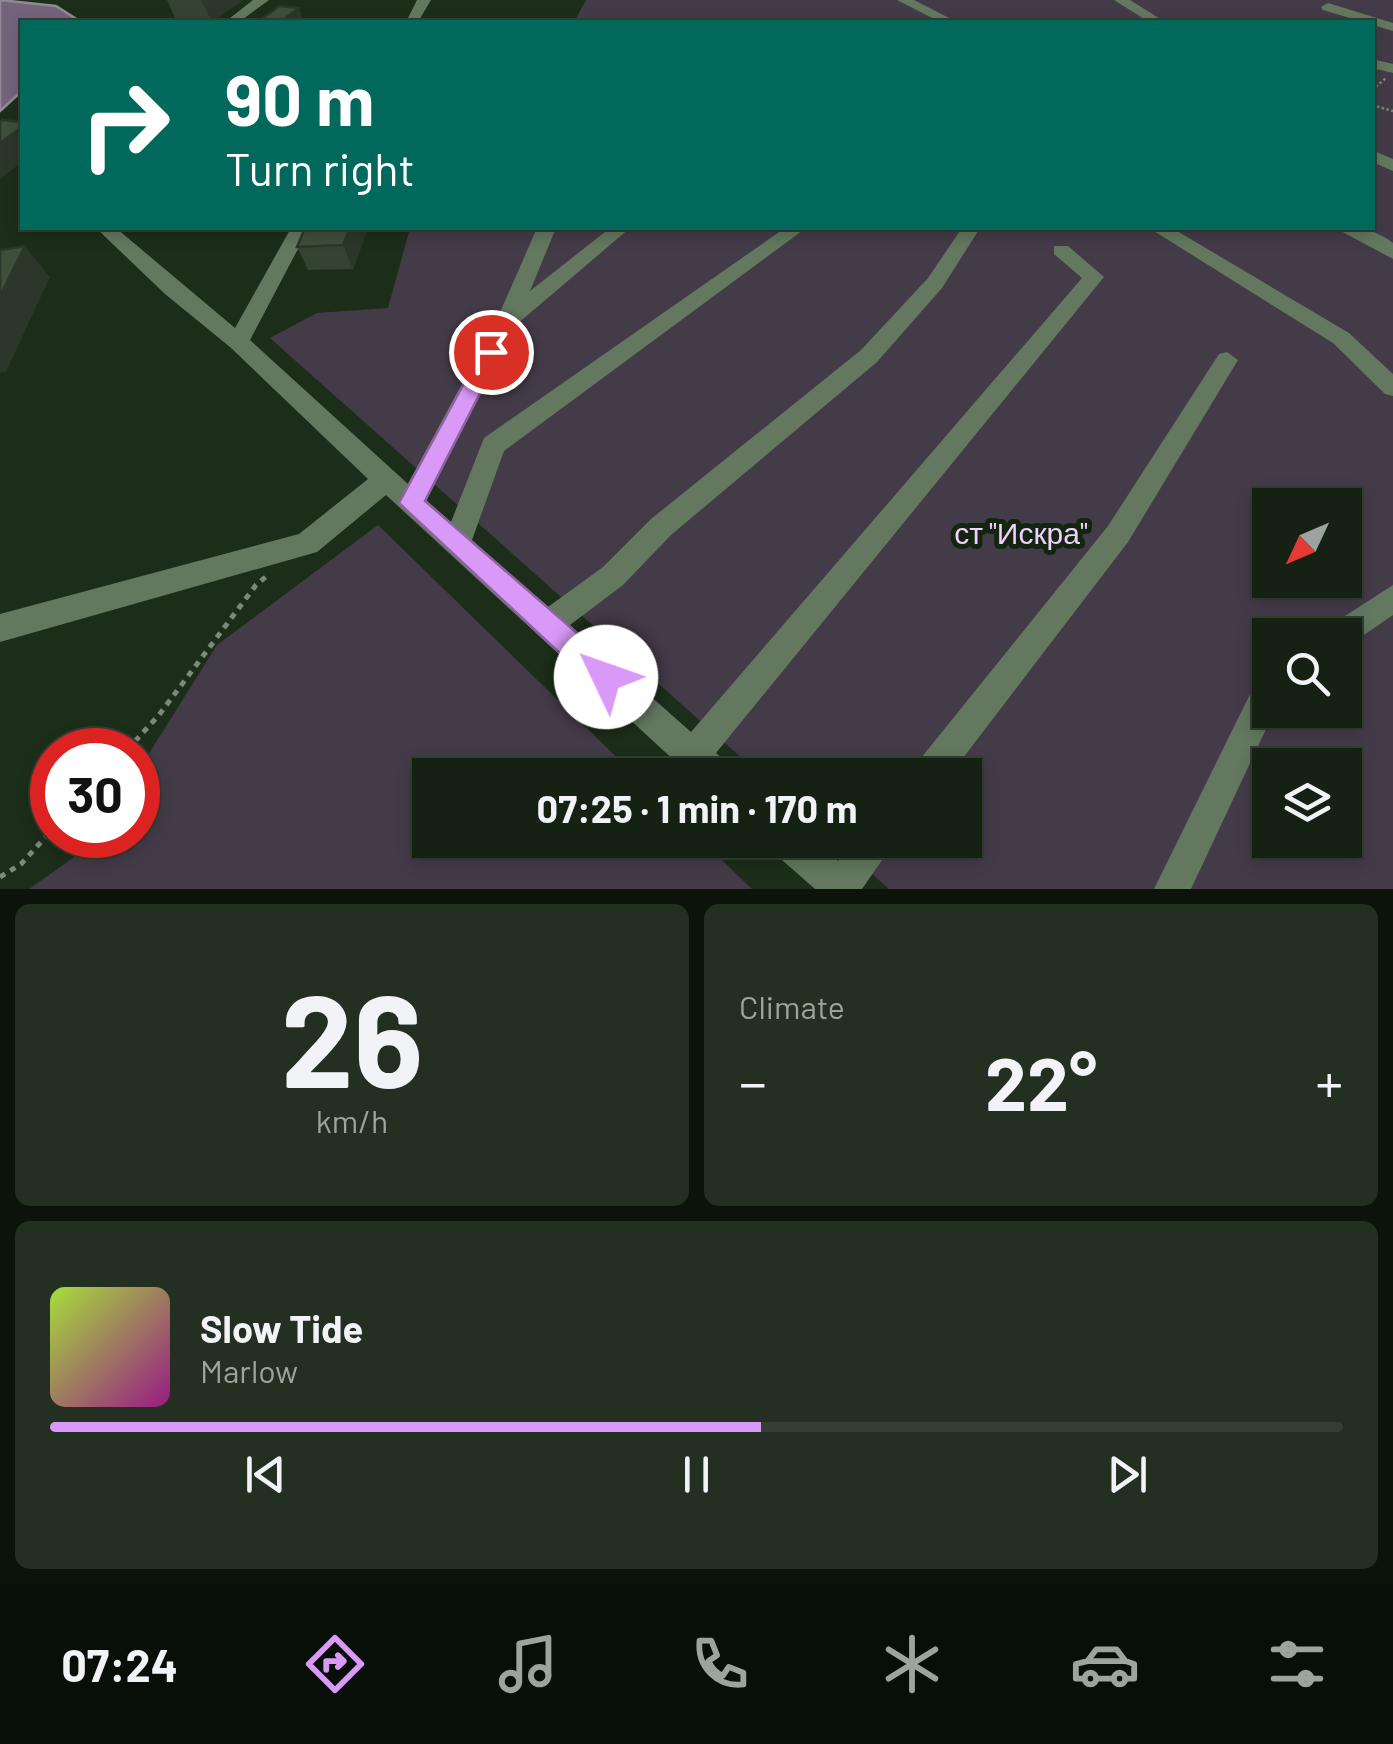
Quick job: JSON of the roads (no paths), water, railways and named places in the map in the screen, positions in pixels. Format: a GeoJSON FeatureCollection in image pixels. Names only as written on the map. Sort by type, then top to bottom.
{"type":"FeatureCollection","features":[{"type":"Feature","properties":{"kind":"street"},"geometry":{"type":"LineString","coordinates":[[235,20],[262,0]]}},
{"type":"Feature","properties":{"kind":"street"},"geometry":{"type":"LineString","coordinates":[[1120,0],[1155,20]]}},
{"type":"Feature","properties":{"kind":"street"},"geometry":{"type":"LineString","coordinates":[[909,1],[946,20]]}},
{"type":"Feature","properties":{"kind":"street"},"geometry":{"type":"LineString","coordinates":[[1328,7],[1372,20]]}},
{"type":"Feature","properties":{"kind":"street"},"geometry":{"type":"LineString","coordinates":[[107,230],[238,342],[696,758]]}},
{"type":"Feature","properties":{"kind":"street"},"geometry":{"type":"LineString","coordinates":[[238,342],[299,230]]}},
{"type":"Feature","properties":{"kind":"street"},"geometry":{"type":"LineString","coordinates":[[412,503],[507,321],[545,230]]}},
{"type":"Feature","properties":{"kind":"street"},"geometry":{"type":"LineString","coordinates":[[507,321],[619,230]]}},
{"type":"Feature","properties":{"kind":"street"},"geometry":{"type":"LineString","coordinates":[[457,544],[493,445],[794,230]]}},
{"type":"Feature","properties":{"kind":"street"},"geometry":{"type":"LineString","coordinates":[[547,625],[613,576],[660,527],[870,356],[903,314],[936,283],[970,230]]}},
{"type":"Feature","properties":{"kind":"street"},"geometry":{"type":"LineString","coordinates":[[1162,230],[1341,338],[1393,388]]}},
{"type":"Feature","properties":{"kind":"street"},"geometry":{"type":"LineString","coordinates":[[1350,230],[1376,240],[1393,253]]}},
{"type":"Feature","properties":{"kind":"street"},"geometry":{"type":"LineString","coordinates":[[710,758],[1094,277],[1061,250]]}},
{"type":"Feature","properties":{"kind":"street"},"geometry":{"type":"LineString","coordinates":[[942,758],[1118,534],[1227,360]]}},
{"type":"Feature","properties":{"kind":"street"},"geometry":{"type":"LineString","coordinates":[[0,628],[307,544],[386,480]]}},
{"type":"Feature","properties":{"kind":"street"},"geometry":{"type":"LineString","coordinates":[[1362,620],[1393,598]]}},
{"type":"Feature","properties":{"kind":"street"},"geometry":{"type":"LineString","coordinates":[[1172,889],[1252,724]]}},
{"type":"Feature","properties":{"kind":"street"},"geometry":{"type":"LineString","coordinates":[[807,858],[841,888],[864,858]]}},
{"type":"Feature","properties":{"kind":"park label","name":"ст \"Искра\""},"geometry":{"type":"Point","coordinates":[1021,534]}}]}
